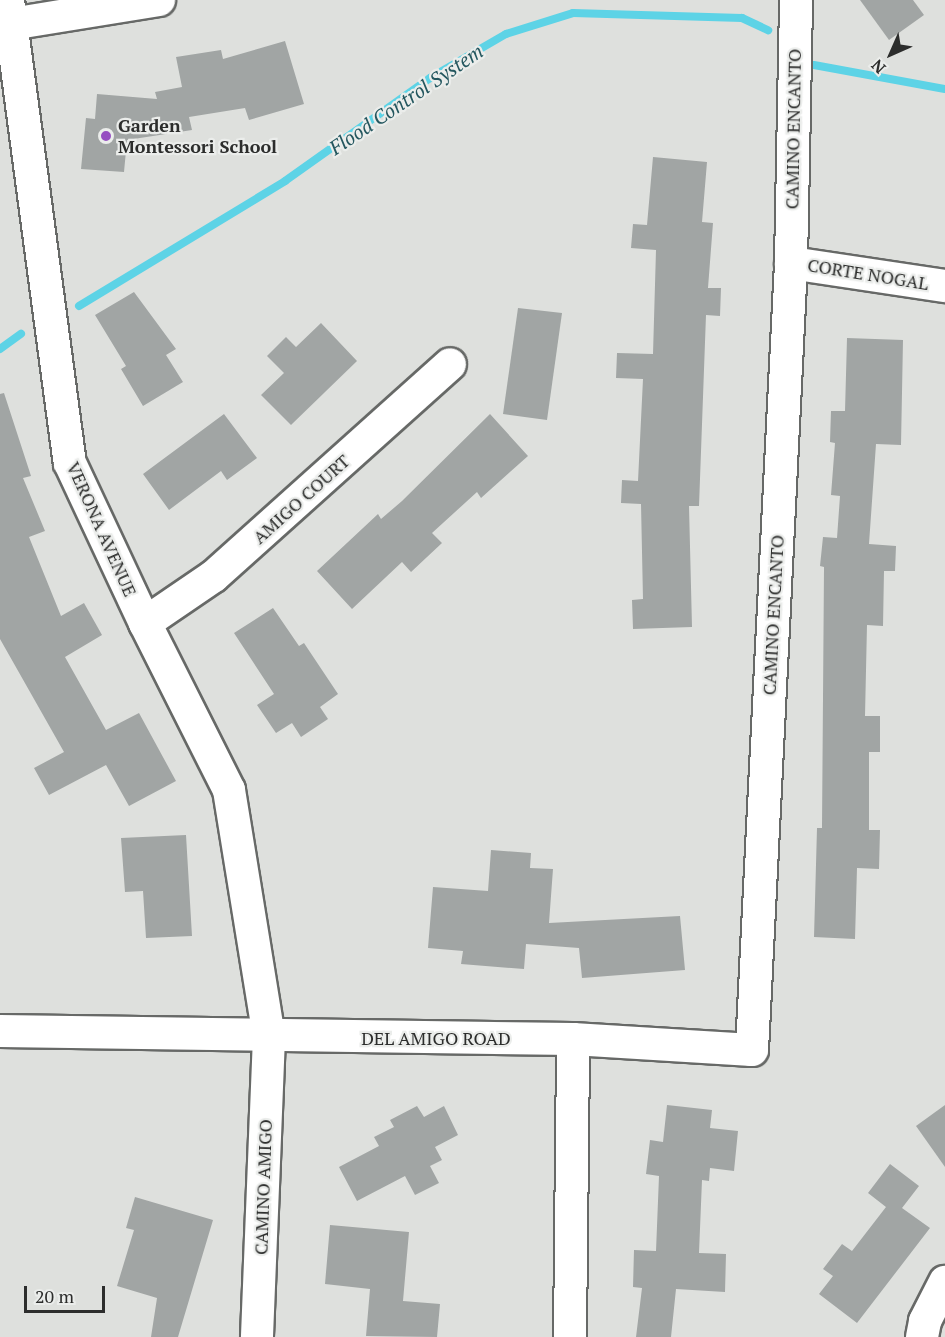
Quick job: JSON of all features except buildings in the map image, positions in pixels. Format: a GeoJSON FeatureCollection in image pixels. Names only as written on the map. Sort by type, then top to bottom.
{"type":"FeatureCollection","features":[{"type":"Feature","properties":{"kind":"street"},"geometry":{"type":"LineString","coordinates":[[10,12],[159,0]]}},
{"type":"Feature","properties":{"kind":"street","name":"CAMINO ENCANTO"},"geometry":{"type":"LineString","coordinates":[[573,1039],[752,1050],[791,263],[796,0]]}},
{"type":"Feature","properties":{"kind":"street","name":"VERONA AVENUE"},"geometry":{"type":"LineString","coordinates":[[10,12],[70,463],[144,623],[229,790],[269,1037]]}},
{"type":"Feature","properties":{"kind":"street","name":"CORTE NOGAL"},"geometry":{"type":"LineString","coordinates":[[791,263],[945,286]]}},
{"type":"Feature","properties":{"kind":"street","name":"AMIGO COURT"},"geometry":{"type":"LineString","coordinates":[[144,623],[214,576],[450,364]]}},
{"type":"Feature","properties":{"kind":"street","name":"DEL AMIGO ROAD"},"geometry":{"type":"LineString","coordinates":[[0,1031],[269,1037],[573,1039]]}},
{"type":"Feature","properties":{"kind":"street","name":"CAMINO AMIGO"},"geometry":{"type":"LineString","coordinates":[[257,1337],[269,1037]]}},
{"type":"Feature","properties":{"kind":"street"},"geometry":{"type":"LineString","coordinates":[[570,1337],[573,1039]]}},
{"type":"Feature","properties":{"kind":"street"},"geometry":{"type":"LineString","coordinates":[[922,1337],[925,1321],[945,1282]]}},
{"type":"Feature","properties":{"kind":"waterway","name":"Flood Control System"},"geometry":{"type":"LineString","coordinates":[[79,306],[285,181],[430,78],[506,34],[573,13],[742,18],[768,30]]}},
{"type":"Feature","properties":{"kind":"waterway","name":"Flood Control System"},"geometry":{"type":"LineString","coordinates":[[814,65],[945,89]]}},
{"type":"Feature","properties":{"kind":"waterway","name":"Flood Control System"},"geometry":{"type":"LineString","coordinates":[[0,349],[21,334]]}},
{"type":"Feature","properties":{"kind":"place","name":"Garden Montessori School"},"geometry":{"type":"Point","coordinates":[106,136]}}]}
